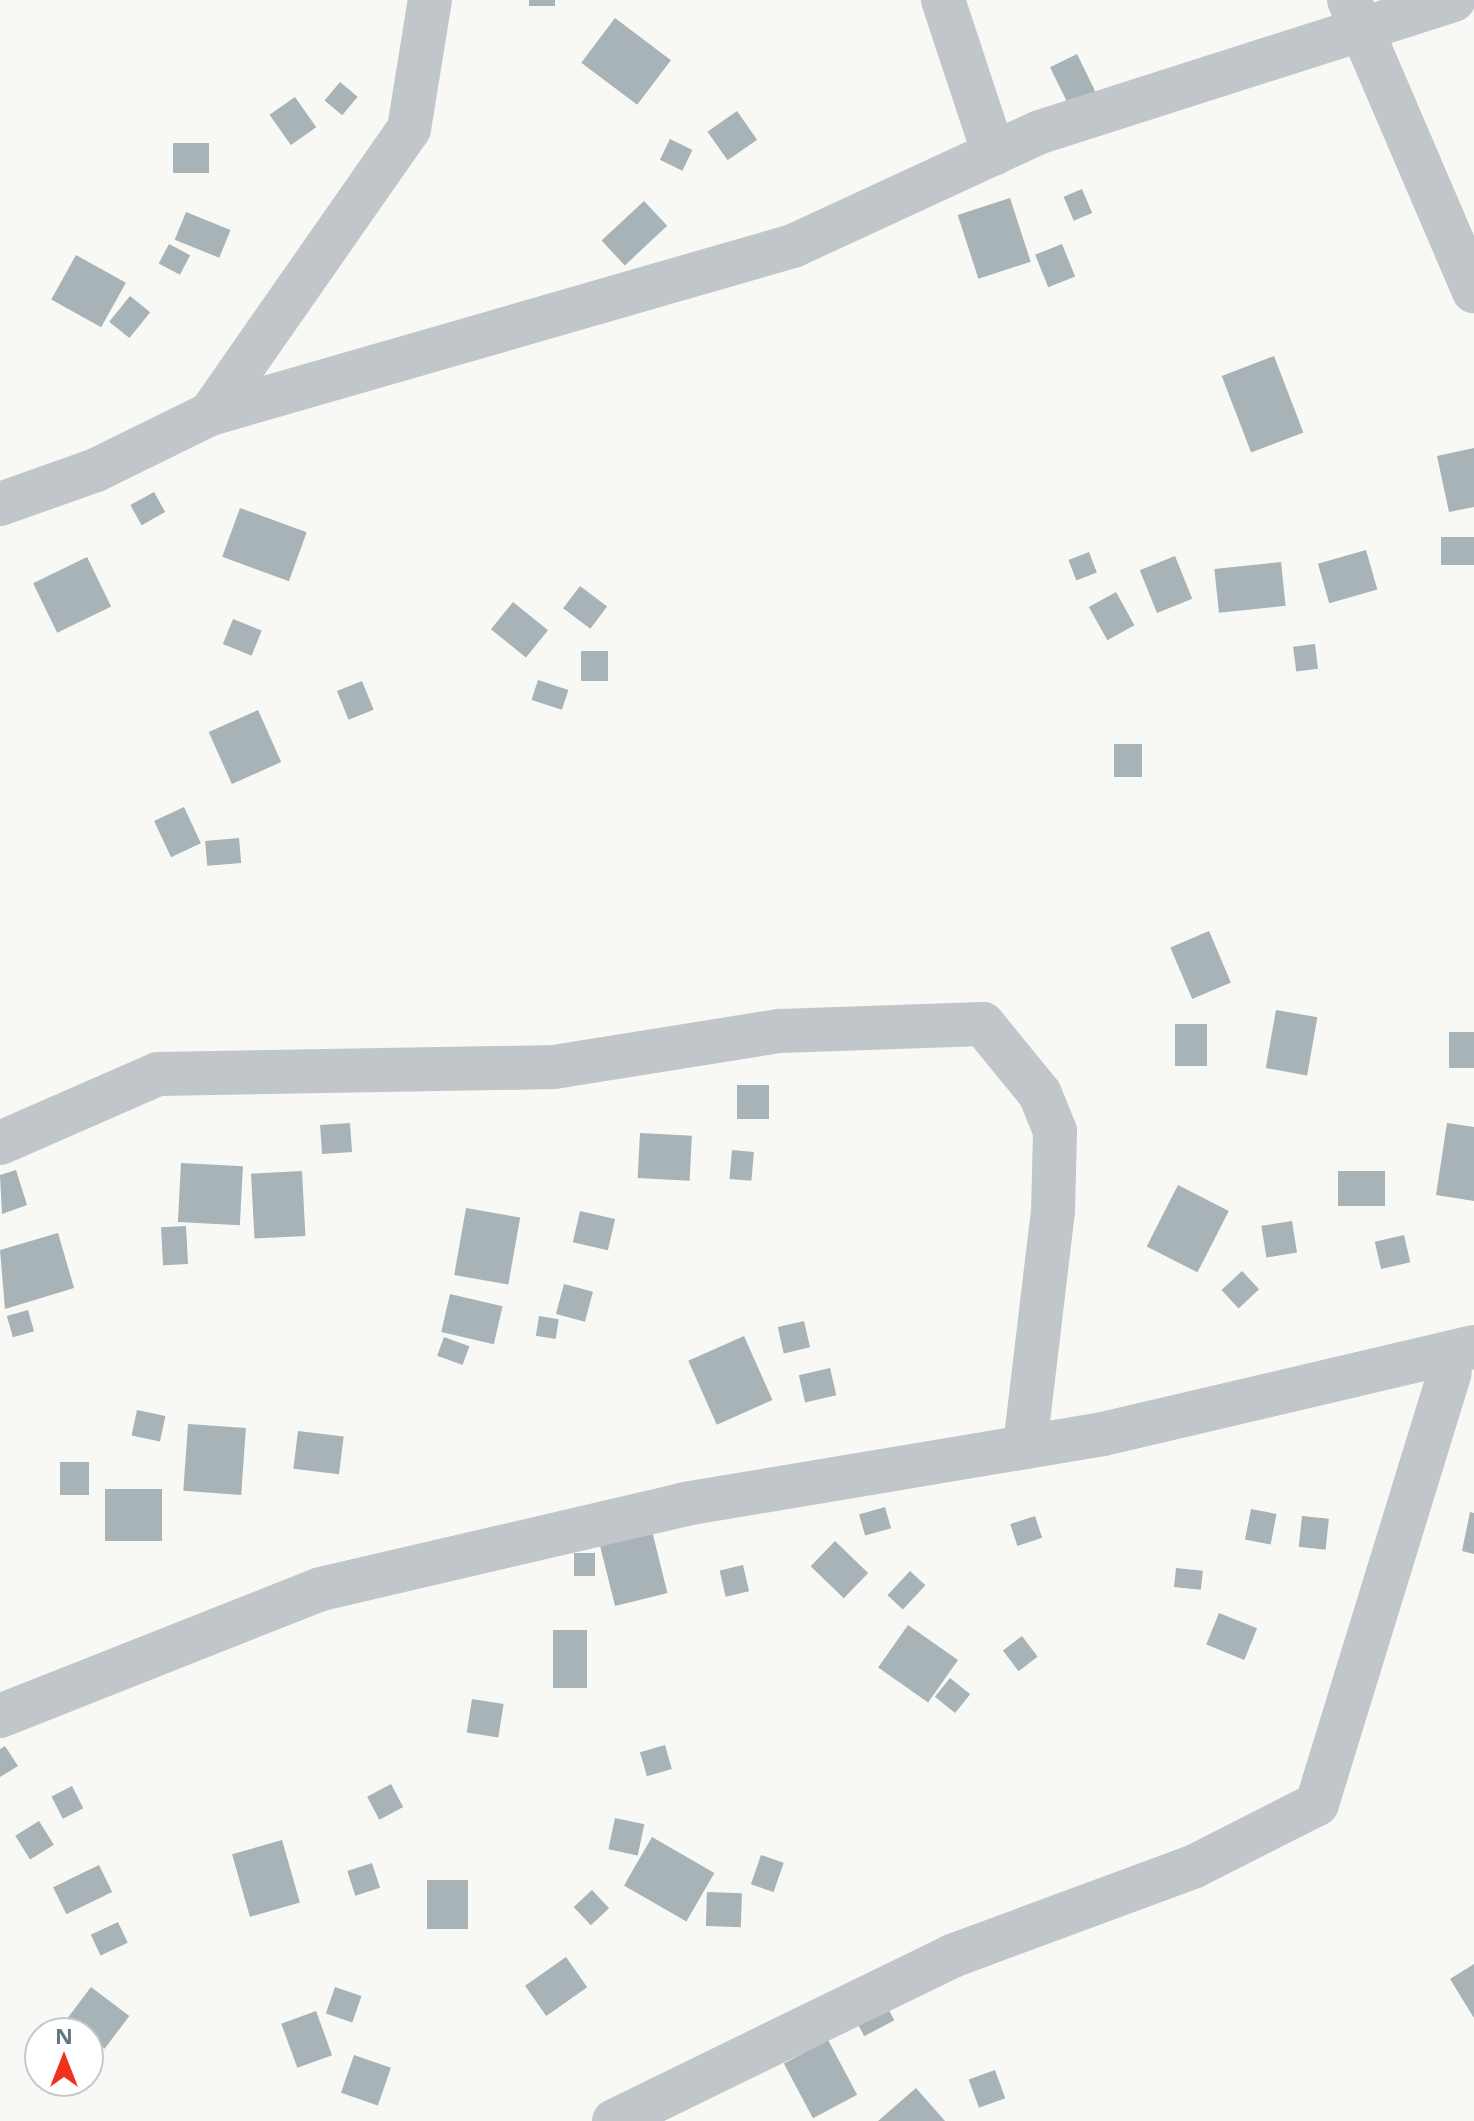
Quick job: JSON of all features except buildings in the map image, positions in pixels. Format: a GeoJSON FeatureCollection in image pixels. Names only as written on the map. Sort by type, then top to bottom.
{"type":"FeatureCollection","features":[{"type":"Feature","properties":{"kind":"street"},"geometry":{"type":"LineString","coordinates":[[210,414],[409,129],[430,0]]}},
{"type":"Feature","properties":{"kind":"street"},"geometry":{"type":"LineString","coordinates":[[943,0],[994,154]]}},
{"type":"Feature","properties":{"kind":"street"},"geometry":{"type":"LineString","coordinates":[[0,504],[96,470],[210,414],[793,246],[1040,132],[1354,15],[1453,0]]}},
{"type":"Feature","properties":{"kind":"street"},"geometry":{"type":"LineString","coordinates":[[1354,15],[1474,291]]}},
{"type":"Feature","properties":{"kind":"street"},"geometry":{"type":"LineString","coordinates":[[0,1143],[158,1074],[554,1067],[780,1031],[983,1024],[1040,1094],[1055,1131],[1053,1211],[1025,1447]]}},
{"type":"Feature","properties":{"kind":"street"},"geometry":{"type":"LineString","coordinates":[[0,1716],[321,1589],[685,1504],[1103,1434],[1462,1360],[1317,1804],[1193,1867],[952,1956],[614,2121]]}}]}
